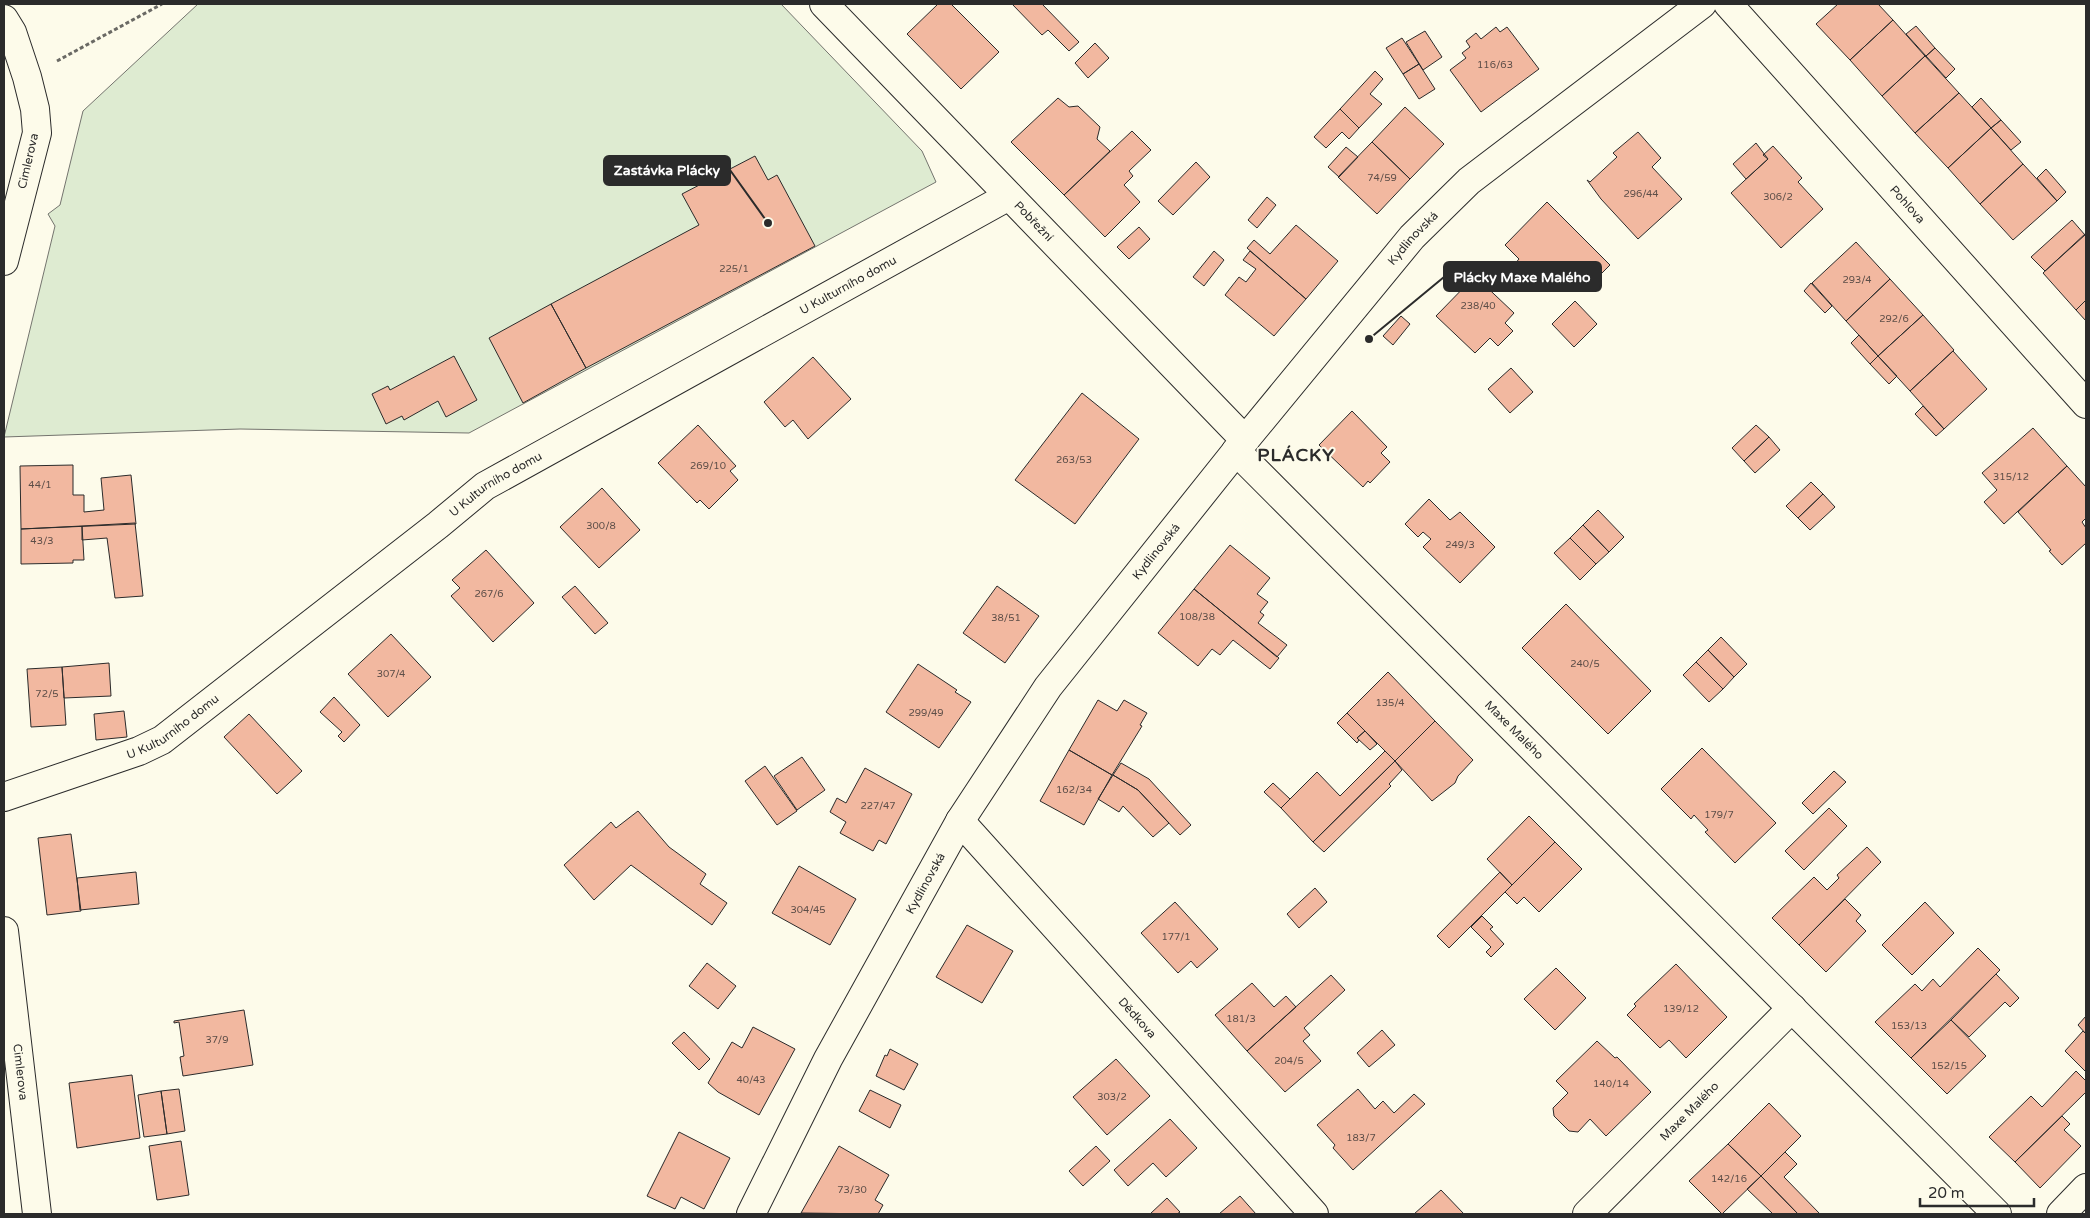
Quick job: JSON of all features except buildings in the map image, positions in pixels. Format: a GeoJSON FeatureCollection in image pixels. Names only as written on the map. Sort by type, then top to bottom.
{"type":"FeatureCollection","features":[{"type":"Feature","properties":{"kind":"street","name":"Pobřežní"},"geometry":{"type":"LineString","coordinates":[[824,4],[1010,196],[1240,445]]}},
{"type":"Feature","properties":{"kind":"street","name":"Kydlinovská"},"geometry":{"type":"LineString","coordinates":[[751,1214],[828,1059],[960,821],[1048,687],[1240,445],[1412,237],[1469,182],[1702,4]]}},
{"type":"Feature","properties":{"kind":"street","name":"Pohlova"},"geometry":{"type":"LineString","coordinates":[[1728,4],[2086,404]]}},
{"type":"Feature","properties":{"kind":"street","name":"Cimlerova"},"geometry":{"type":"LineString","coordinates":[[4,261],[36,133],[35,108],[27,77],[8,25]]}},
{"type":"Feature","properties":{"kind":"street","name":"U Kulturního domu"},"geometry":{"type":"LineString","coordinates":[[4,797],[140,751],[162,740],[438,525],[485,486],[1010,196]]}},
{"type":"Feature","properties":{"kind":"street","name":"Maxe Malého"},"geometry":{"type":"LineString","coordinates":[[1240,445],[1792,1008],[1997,1214]]}},
{"type":"Feature","properties":{"kind":"street","name":"Dědkova"},"geometry":{"type":"LineString","coordinates":[[960,821],[1314,1214]]}},
{"type":"Feature","properties":{"kind":"street","name":"Cimlerova"},"geometry":{"type":"LineString","coordinates":[[4,932],[37,1214]]}},
{"type":"Feature","properties":{"kind":"street","name":"Maxe Malého"},"geometry":{"type":"LineString","coordinates":[[1587,1214],[1792,1008]]}},
{"type":"Feature","properties":{"kind":"street"},"geometry":{"type":"LineString","coordinates":[[2061,1214],[2086,1188]]}},
{"type":"Feature","properties":{"kind":"path"},"geometry":{"type":"LineString","coordinates":[[27,77],[162,4]]}},
{"type":"Feature","properties":{"kind":"green space"},"geometry":{"type":"Polygon","coordinates":[[[198,4],[781,4],[922,151],[936,182],[469,433],[240,429],[4,437],[55,226],[48,214],[60,205],[83,111],[198,4]]]}},
{"type":"Feature","properties":{"kind":"place","name":"Zastávka Plácky"},"geometry":{"type":"Point","coordinates":[768,223]}},
{"type":"Feature","properties":{"kind":"place","name":"Plácky Maxe Malého"},"geometry":{"type":"Point","coordinates":[1369,339]}},
{"type":"Feature","properties":{"kind":"district","name":"PLÁCKY"},"geometry":{"type":"Point","coordinates":[1296,455]}}]}
